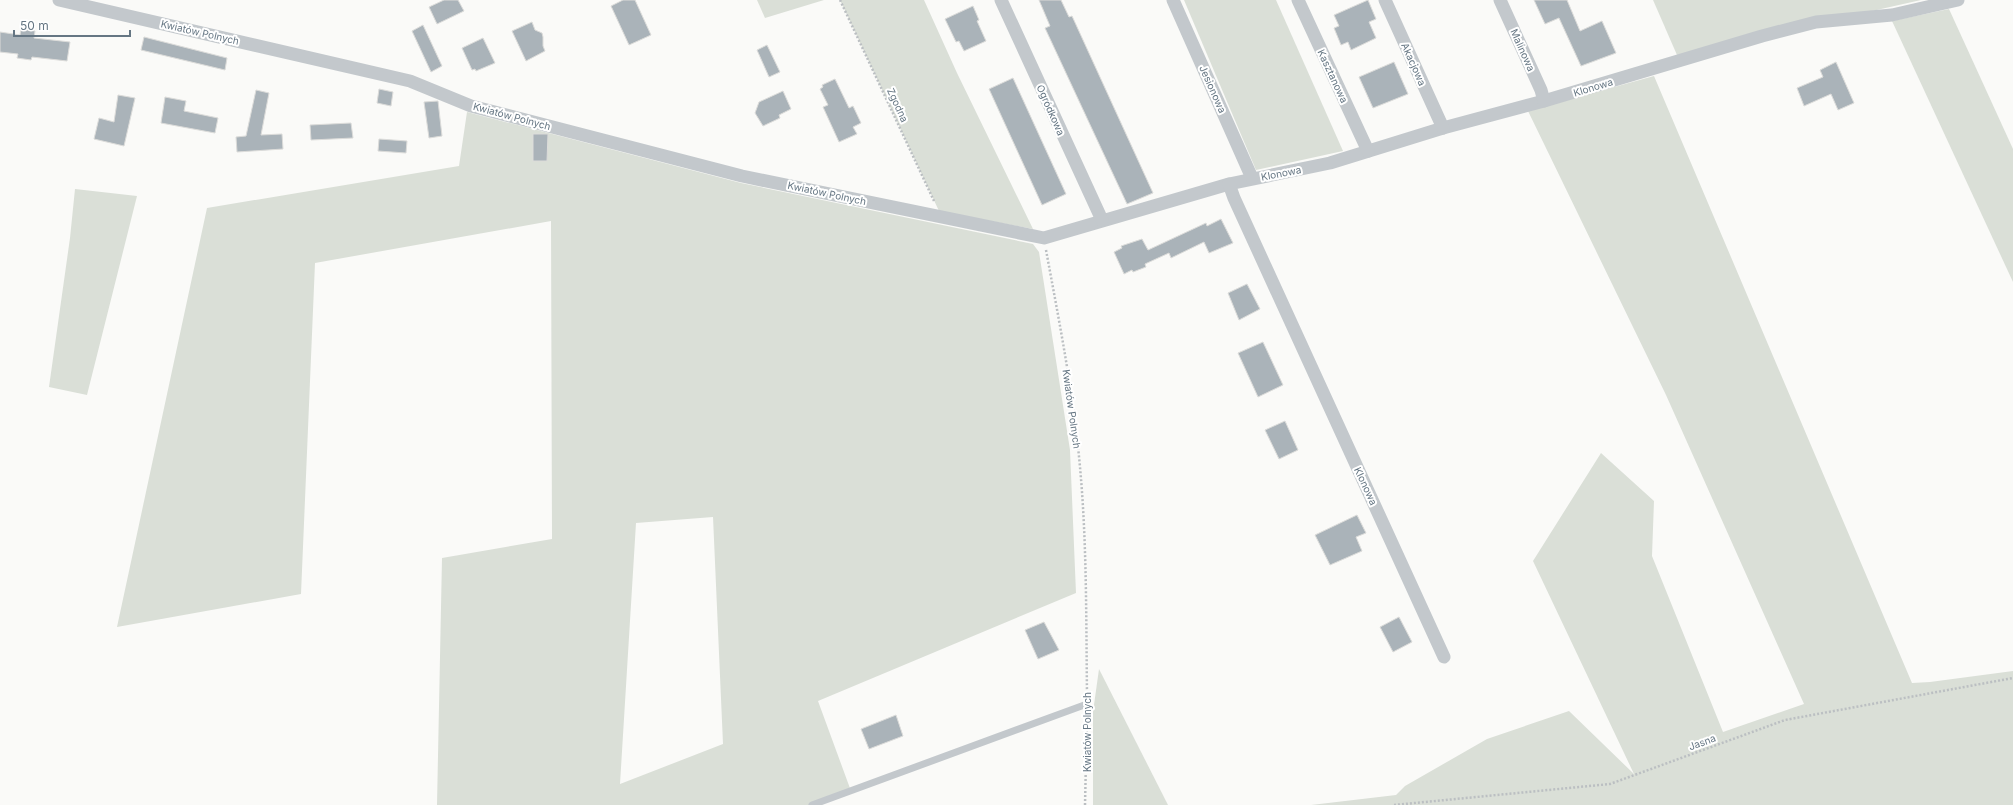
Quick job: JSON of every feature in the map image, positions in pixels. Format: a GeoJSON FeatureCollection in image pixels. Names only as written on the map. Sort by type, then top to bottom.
{"type":"FeatureCollection","features":[{"type":"Feature","properties":{"kind":"street","name":"Kwiatów Polnych"},"geometry":{"type":"LineString","coordinates":[[59,0],[410,81],[471,106],[742,176],[1044,238]]}},
{"type":"Feature","properties":{"kind":"street","name":"Ogródkowa"},"geometry":{"type":"LineString","coordinates":[[1001,0],[1102,220]]}},
{"type":"Feature","properties":{"kind":"street","name":"Jesionowa"},"geometry":{"type":"LineString","coordinates":[[1173,0],[1252,178]]}},
{"type":"Feature","properties":{"kind":"street","name":"Kasztanowa"},"geometry":{"type":"LineString","coordinates":[[1298,0],[1368,152]]}},
{"type":"Feature","properties":{"kind":"street","name":"Akacjowa"},"geometry":{"type":"LineString","coordinates":[[1385,0],[1443,128]]}},
{"type":"Feature","properties":{"kind":"street","name":"Malinowa"},"geometry":{"type":"LineString","coordinates":[[1500,0],[1541,90],[1544,101]]}},
{"type":"Feature","properties":{"kind":"street","name":"Klonowa"},"geometry":{"type":"LineString","coordinates":[[1044,238],[1102,220],[1252,178],[1330,163],[1443,128],[1544,101],[1741,42],[1816,22],[1892,15],[1958,0]]}},
{"type":"Feature","properties":{"kind":"street","name":"Klonowa"},"geometry":{"type":"LineString","coordinates":[[1230,184],[1240,212],[1444,657]]}},
{"type":"Feature","properties":{"kind":"lane"},"geometry":{"type":"LineString","coordinates":[[812,805],[1087,704]]}},
{"type":"Feature","properties":{"kind":"path","name":"Zgodna"},"geometry":{"type":"LineString","coordinates":[[840,0],[941,217]]}},
{"type":"Feature","properties":{"kind":"path","name":"Kwiatów Polnych"},"geometry":{"type":"LineString","coordinates":[[1044,238],[1070,390],[1078,447],[1086,559],[1086,805]]}},
{"type":"Feature","properties":{"kind":"path","name":"Jasna"},"geometry":{"type":"LineString","coordinates":[[1394,805],[1610,784],[1784,720],[2013,678]]}},
{"type":"Feature","properties":{"kind":"shaded area"},"geometry":{"type":"Polygon","coordinates":[[[757,0],[824,0],[765,18],[757,0]]]}},
{"type":"Feature","properties":{"kind":"shaded area"},"geometry":{"type":"Polygon","coordinates":[[[840,0],[924,0],[957,73],[1033,229],[939,211],[840,0]]]}},
{"type":"Feature","properties":{"kind":"shaded area"},"geometry":{"type":"Polygon","coordinates":[[[1184,0],[1276,0],[1343,151],[1256,170],[1184,0]]]}},
{"type":"Feature","properties":{"kind":"shaded area"},"geometry":{"type":"Polygon","coordinates":[[[1653,0],[1921,0],[1677,55],[1653,0]]]}},
{"type":"Feature","properties":{"kind":"shaded area"},"geometry":{"type":"Polygon","coordinates":[[[1949,9],[2013,149],[2013,282],[1892,21],[1949,9]]]}},
{"type":"Feature","properties":{"kind":"shaded area"},"geometry":{"type":"Polygon","coordinates":[[[1654,76],[1912,683],[2013,671],[2013,805],[1311,805],[1396,795],[1405,786],[1487,739],[1569,711],[1634,774],[1533,561],[1601,453],[1654,501],[1652,556],[1723,732],[1804,704],[1666,395],[1528,111],[1654,76]]]}},
{"type":"Feature","properties":{"kind":"shaded area"},"geometry":{"type":"Polygon","coordinates":[[[467,112],[741,183],[1033,244],[1039,252],[1070,450],[1076,593],[818,701],[851,791],[812,805],[437,805],[442,558],[552,539],[551,221],[315,263],[301,594],[117,627],[207,208],[459,166],[467,112]],[[713,517],[636,523],[620,784],[723,744],[713,517]]]}},
{"type":"Feature","properties":{"kind":"shaded area"},"geometry":{"type":"Polygon","coordinates":[[[75,189],[137,196],[87,395],[49,387],[70,238],[75,189]]]}},
{"type":"Feature","properties":{"kind":"shaded area"},"geometry":{"type":"Polygon","coordinates":[[[1099,669],[1168,805],[1093,805],[1093,712],[1099,669]]]}},
{"type":"Feature","properties":{"kind":"building"},"geometry":{"type":"Polygon","coordinates":[[[444,0],[458,0],[464,11],[437,24],[429,7],[444,0]]]}},
{"type":"Feature","properties":{"kind":"building"},"geometry":{"type":"Polygon","coordinates":[[[623,0],[635,0],[651,35],[629,45],[611,6],[623,0]]]}},
{"type":"Feature","properties":{"kind":"building"},"geometry":{"type":"Polygon","coordinates":[[[1039,0],[1061,0],[1069,17],[1072,16],[1153,193],[1127,204],[1045,28],[1050,26],[1039,0]]]}},
{"type":"Feature","properties":{"kind":"building"},"geometry":{"type":"Polygon","coordinates":[[[1368,0],[1376,19],[1369,22],[1376,38],[1351,50],[1348,42],[1341,45],[1334,28],[1339,26],[1334,15],[1368,0]]]}},
{"type":"Feature","properties":{"kind":"building"},"geometry":{"type":"Polygon","coordinates":[[[1534,0],[1567,0],[1580,31],[1602,21],[1616,53],[1581,66],[1559,18],[1545,24],[1534,0]]]}},
{"type":"Feature","properties":{"kind":"building"},"geometry":{"type":"Polygon","coordinates":[[[973,6],[979,20],[977,21],[986,41],[964,51],[959,41],[956,42],[945,19],[973,6]]]}},
{"type":"Feature","properties":{"kind":"building"},"geometry":{"type":"Polygon","coordinates":[[[532,22],[535,30],[542,33],[545,51],[526,61],[512,31],[532,22]]]}},
{"type":"Feature","properties":{"kind":"building"},"geometry":{"type":"Polygon","coordinates":[[[423,25],[442,66],[431,72],[412,31],[423,25]]]}},
{"type":"Feature","properties":{"kind":"building"},"geometry":{"type":"Polygon","coordinates":[[[21,29],[35,31],[34,38],[70,42],[67,61],[32,57],[31,60],[17,58],[18,54],[0,52],[0,32],[20,35],[21,29]]]}},
{"type":"Feature","properties":{"kind":"building"},"geometry":{"type":"Polygon","coordinates":[[[144,37],[227,58],[225,70],[141,50],[144,37]]]}},
{"type":"Feature","properties":{"kind":"building"},"geometry":{"type":"Polygon","coordinates":[[[483,38],[495,63],[476,71],[475,69],[472,70],[462,48],[483,38]]]}},
{"type":"Feature","properties":{"kind":"building"},"geometry":{"type":"Polygon","coordinates":[[[767,45],[780,72],[769,77],[757,50],[767,45]]]}},
{"type":"Feature","properties":{"kind":"building"},"geometry":{"type":"Polygon","coordinates":[[[1394,62],[1408,94],[1373,108],[1359,77],[1394,62]]]}},
{"type":"Feature","properties":{"kind":"building"},"geometry":{"type":"Polygon","coordinates":[[[1836,62],[1854,103],[1838,110],[1831,94],[1804,106],[1797,88],[1823,77],[1820,70],[1836,62]]]}},
{"type":"Feature","properties":{"kind":"building"},"geometry":{"type":"Polygon","coordinates":[[[1013,78],[1066,194],[1042,205],[989,89],[1013,78]]]}},
{"type":"Feature","properties":{"kind":"building"},"geometry":{"type":"Polygon","coordinates":[[[835,79],[849,108],[853,106],[861,123],[853,127],[857,134],[839,142],[823,107],[828,105],[820,89],[823,87],[822,85],[835,79]]]}},
{"type":"Feature","properties":{"kind":"building"},"geometry":{"type":"Polygon","coordinates":[[[379,89],[393,92],[391,106],[377,103],[379,89]]]}},
{"type":"Feature","properties":{"kind":"building"},"geometry":{"type":"Polygon","coordinates":[[[256,90],[269,93],[261,135],[282,134],[283,149],[237,152],[236,137],[246,136],[256,90]]]}},
{"type":"Feature","properties":{"kind":"building"},"geometry":{"type":"Polygon","coordinates":[[[783,91],[791,109],[779,115],[780,118],[763,126],[755,113],[759,102],[783,91]]]}},
{"type":"Feature","properties":{"kind":"building"},"geometry":{"type":"Polygon","coordinates":[[[118,95],[135,98],[124,146],[94,139],[99,118],[114,122],[118,95]]]}},
{"type":"Feature","properties":{"kind":"building"},"geometry":{"type":"Polygon","coordinates":[[[165,97],[186,101],[184,111],[218,118],[215,133],[161,123],[165,97]]]}},
{"type":"Feature","properties":{"kind":"building"},"geometry":{"type":"Polygon","coordinates":[[[438,101],[442,136],[429,138],[424,102],[438,101]]]}},
{"type":"Feature","properties":{"kind":"building"},"geometry":{"type":"Polygon","coordinates":[[[351,123],[353,138],[311,140],[310,125],[351,123]]]}},
{"type":"Feature","properties":{"kind":"building"},"geometry":{"type":"Polygon","coordinates":[[[533,134],[548,134],[547,161],[533,161],[533,134]]]}},
{"type":"Feature","properties":{"kind":"building"},"geometry":{"type":"Polygon","coordinates":[[[379,139],[407,141],[406,153],[378,151],[379,139]]]}},
{"type":"Feature","properties":{"kind":"building"},"geometry":{"type":"Polygon","coordinates":[[[1221,219],[1233,243],[1209,253],[1204,242],[1171,258],[1169,253],[1145,264],[1146,267],[1133,272],[1132,270],[1124,274],[1114,252],[1122,248],[1121,246],[1142,239],[1148,250],[1206,223],[1207,226],[1221,219]]]}},
{"type":"Feature","properties":{"kind":"building"},"geometry":{"type":"Polygon","coordinates":[[[1247,284],[1260,309],[1239,320],[1228,293],[1247,284]]]}},
{"type":"Feature","properties":{"kind":"building"},"geometry":{"type":"Polygon","coordinates":[[[1263,342],[1283,385],[1258,397],[1238,353],[1263,342]]]}},
{"type":"Feature","properties":{"kind":"building"},"geometry":{"type":"Polygon","coordinates":[[[1285,421],[1298,450],[1279,459],[1265,430],[1285,421]]]}},
{"type":"Feature","properties":{"kind":"building"},"geometry":{"type":"Polygon","coordinates":[[[1357,515],[1366,533],[1356,537],[1362,551],[1330,565],[1315,535],[1357,515]]]}},
{"type":"Feature","properties":{"kind":"building"},"geometry":{"type":"Polygon","coordinates":[[[1399,617],[1412,642],[1393,652],[1380,627],[1399,617]]]}},
{"type":"Feature","properties":{"kind":"building"},"geometry":{"type":"Polygon","coordinates":[[[1044,622],[1059,650],[1038,659],[1025,630],[1044,622]]]}},
{"type":"Feature","properties":{"kind":"building"},"geometry":{"type":"Polygon","coordinates":[[[896,715],[903,736],[869,749],[861,729],[896,715]]]}}]}
